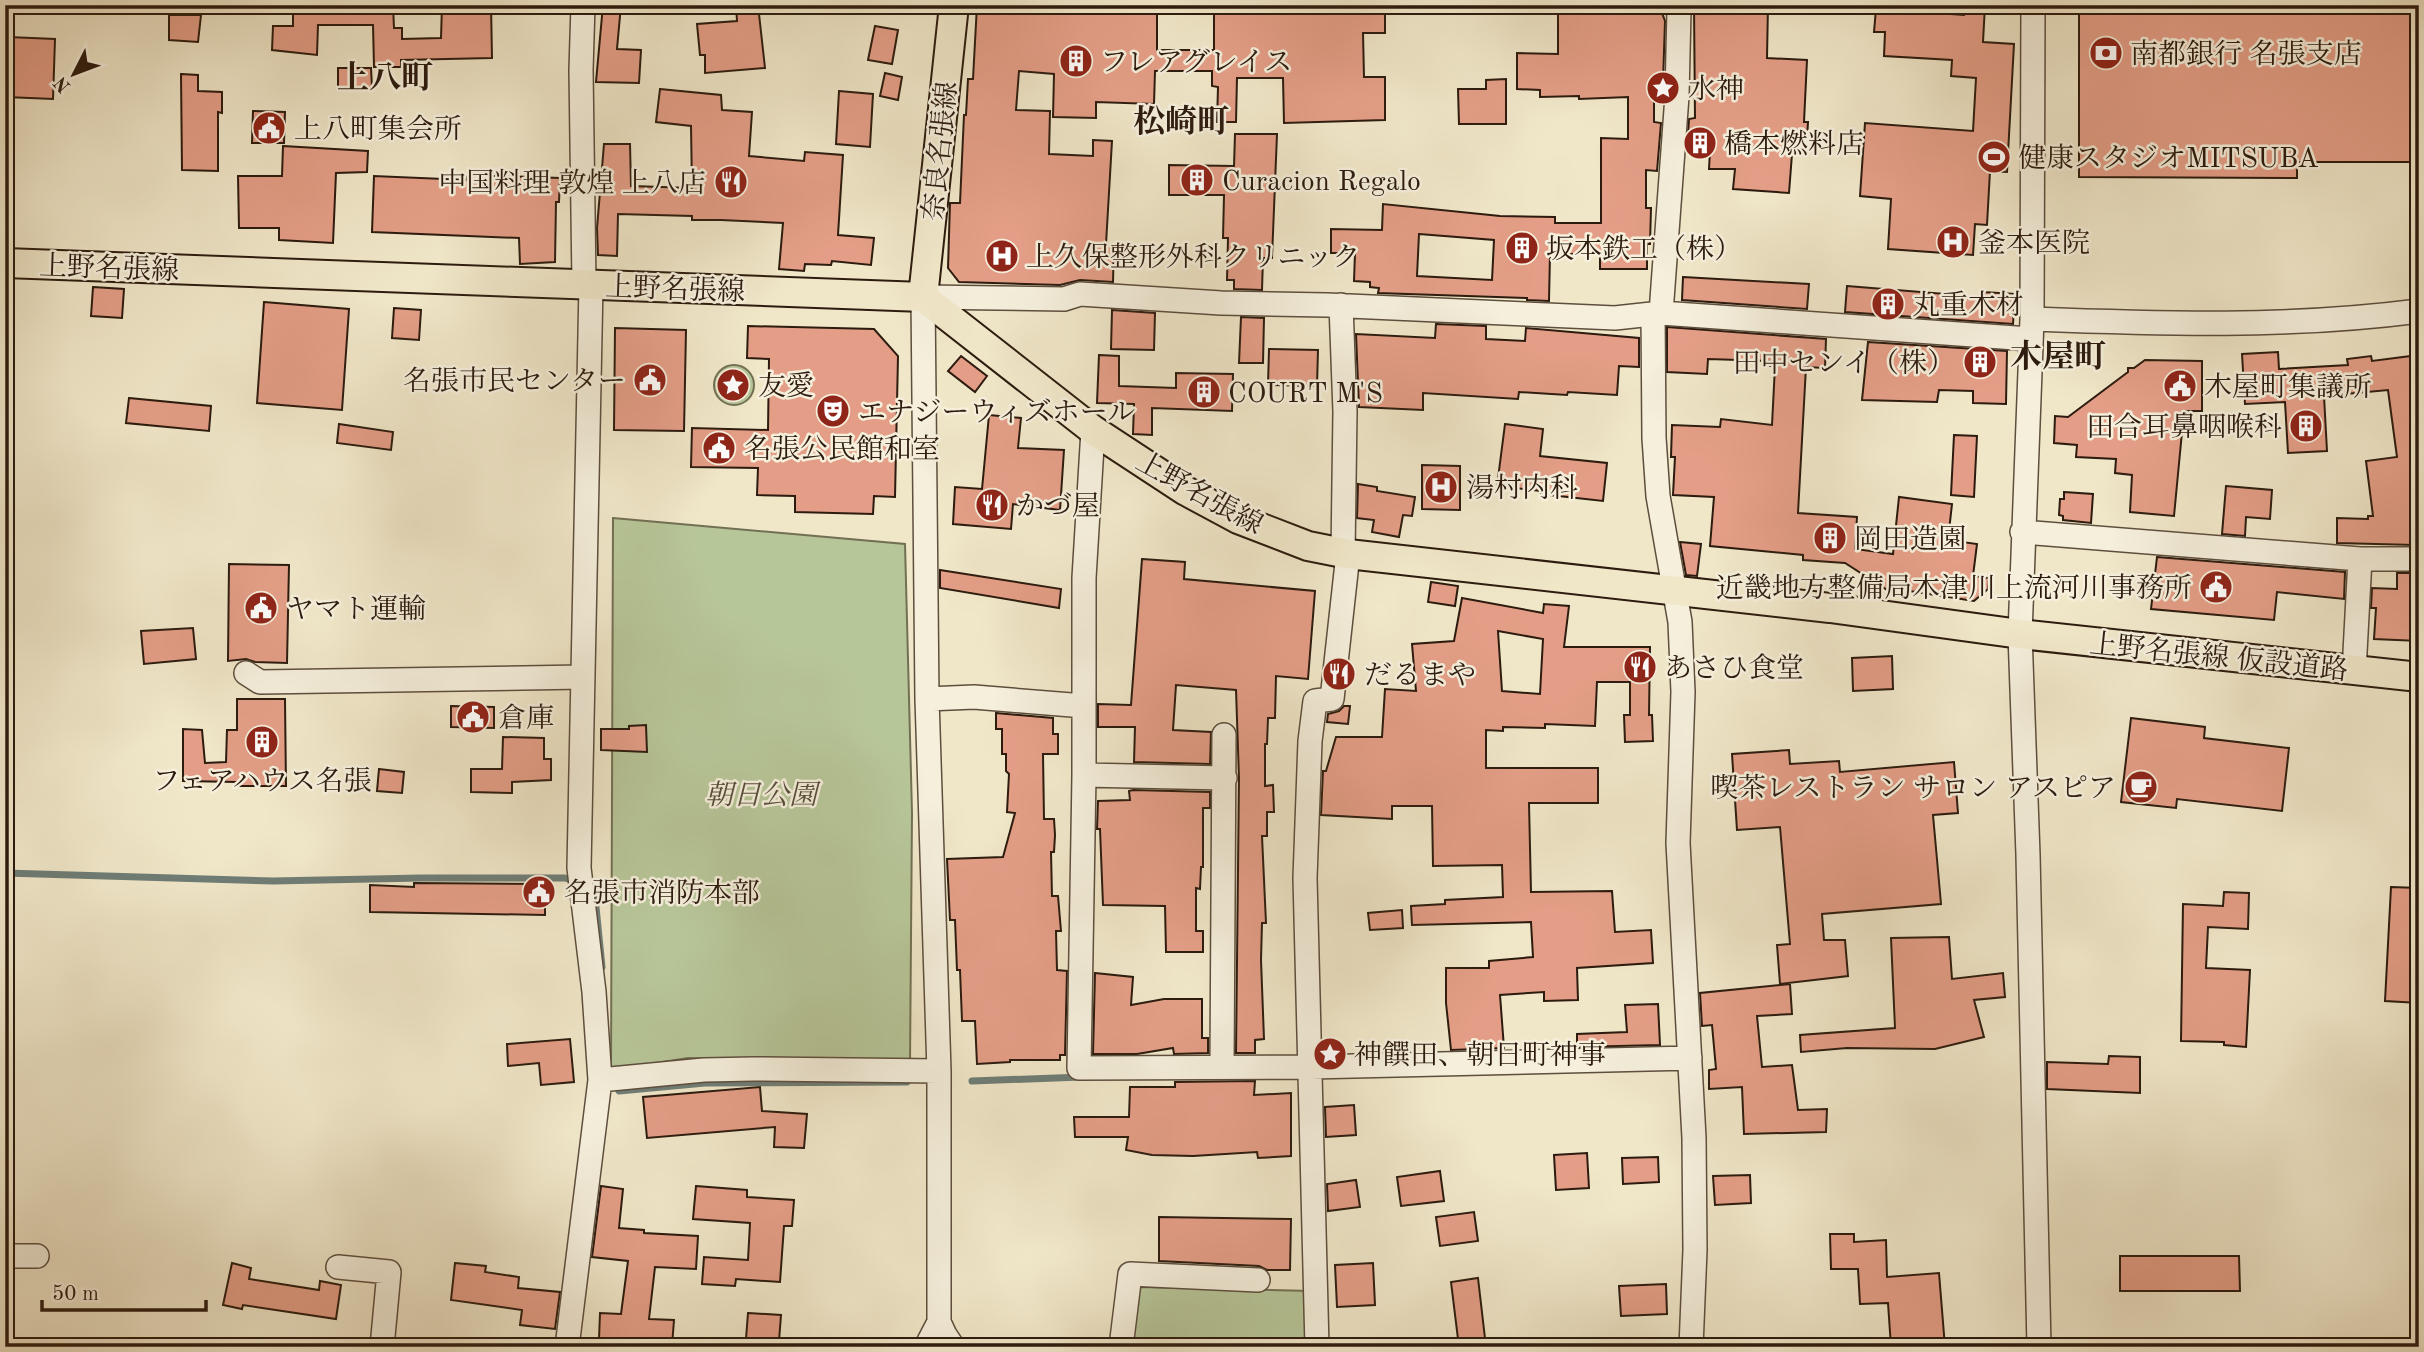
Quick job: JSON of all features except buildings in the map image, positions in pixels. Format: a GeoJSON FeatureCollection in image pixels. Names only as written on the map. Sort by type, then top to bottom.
{"type":"FeatureCollection","features":[{"type":"Feature","properties":{"kind":"main road","name":"奈良名張線"},"geometry":{"type":"LineString","coordinates":[[923,297],[954,5]]}},
{"type":"Feature","properties":{"kind":"main road","name":"上野名張線"},"geometry":{"type":"LineString","coordinates":[[5,263],[923,297],[1093,430],[1186,491],[1238,519],[1308,546],[1345,554],[1829,608],[2020,634]]}},
{"type":"Feature","properties":{"kind":"main road","name":"上野名張線 仮設道路"},"geometry":{"type":"LineString","coordinates":[[2020,634],[2419,677]]}},
{"type":"Feature","properties":{"kind":"street"},"geometry":{"type":"LineString","coordinates":[[567,1347],[609,1079],[594,992],[581,882],[588,284],[581,83],[583,5]]}},
{"type":"Feature","properties":{"kind":"street"},"geometry":{"type":"LineString","coordinates":[[1677,5],[1677,96],[1657,313],[1654,438],[1658,496],[1680,622],[1683,692],[1678,843],[1690,1058],[1696,1250],[1691,1347]]}},
{"type":"Feature","properties":{"kind":"street"},"geometry":{"type":"LineString","coordinates":[[2033,5],[2031,329],[2020,634],[2028,855],[2039,1347]]}},
{"type":"Feature","properties":{"kind":"street"},"geometry":{"type":"LineString","coordinates":[[926,1347],[939,1322],[939,1071],[928,699],[923,297],[1064,299],[1080,294],[1221,303],[1340,305],[1615,318],[1657,313],[2031,329],[2351,320],[2419,311]]}},
{"type":"Feature","properties":{"kind":"street"},"geometry":{"type":"LineString","coordinates":[[1317,1347],[1306,878],[1310,741],[1315,701],[1332,699],[1345,554],[1345,412],[1340,305]]}},
{"type":"Feature","properties":{"kind":"street"},"geometry":{"type":"LineString","coordinates":[[1093,430],[1084,578],[1079,1068],[1311,1067],[1690,1058]]}},
{"type":"Feature","properties":{"kind":"street"},"geometry":{"type":"LineString","coordinates":[[2022,532],[2360,559],[2419,559]]}},
{"type":"Feature","properties":{"kind":"street"},"geometry":{"type":"LineString","coordinates":[[2354,671],[2360,559]]}},
{"type":"Feature","properties":{"kind":"street"},"geometry":{"type":"LineString","coordinates":[[246,673],[260,682],[583,677]]}},
{"type":"Feature","properties":{"kind":"street"},"geometry":{"type":"LineString","coordinates":[[928,699],[974,697],[1084,706]]}},
{"type":"Feature","properties":{"kind":"street"},"geometry":{"type":"LineString","coordinates":[[1222,1066],[1224,735]]}},
{"type":"Feature","properties":{"kind":"street"},"geometry":{"type":"LineString","coordinates":[[1084,775],[1225,778]]}},
{"type":"Feature","properties":{"kind":"street"},"geometry":{"type":"LineString","coordinates":[[609,1079],[704,1070],[939,1071]]}},
{"type":"Feature","properties":{"kind":"street"},"geometry":{"type":"LineString","coordinates":[[5,1255],[37,1256]]}},
{"type":"Feature","properties":{"kind":"street"},"geometry":{"type":"LineString","coordinates":[[338,1267],[389,1272],[382,1347]]}},
{"type":"Feature","properties":{"kind":"street"},"geometry":{"type":"LineString","coordinates":[[1121,1347],[1130,1274],[1258,1280]]}},
{"type":"Feature","properties":{"kind":"street"},"geometry":{"type":"LineString","coordinates":[[939,1322],[953,1347]]}},
{"type":"Feature","properties":{"kind":"green space"},"geometry":{"type":"Polygon","coordinates":[[[734,365],[748,371],[754,385],[748,399],[734,405],[720,399],[714,385],[720,371],[734,365]]]}},
{"type":"Feature","properties":{"kind":"green space","name":"朝日公園"},"geometry":{"type":"Polygon","coordinates":[[[613,518],[905,544],[912,813],[910,1064],[688,1058],[611,1070],[613,518]]]}},
{"type":"Feature","properties":{"kind":"green space"},"geometry":{"type":"Polygon","coordinates":[[[1140,1287],[1311,1291],[1309,1347],[1130,1347],[1140,1287]]]}},
{"type":"Feature","properties":{"kind":"waterway"},"geometry":{"type":"LineString","coordinates":[[5,873],[273,881],[565,878],[594,887],[602,967]]}},
{"type":"Feature","properties":{"kind":"waterway"},"geometry":{"type":"LineString","coordinates":[[972,1081],[1082,1077]]}},
{"type":"Feature","properties":{"kind":"waterway"},"geometry":{"type":"LineString","coordinates":[[616,1083],[619,1091],[705,1083],[907,1082]]}},
{"type":"Feature","properties":{"kind":"place","name":"南都銀行 名張支店"},"geometry":{"type":"Point","coordinates":[2106,53]}},
{"type":"Feature","properties":{"kind":"place","name":"フレアグレイス"},"geometry":{"type":"Point","coordinates":[1076,61]}},
{"type":"Feature","properties":{"kind":"place","name":"水神"},"geometry":{"type":"Point","coordinates":[1663,88]}},
{"type":"Feature","properties":{"kind":"place","name":"上八町集会所"},"geometry":{"type":"Point","coordinates":[269,128]}},
{"type":"Feature","properties":{"kind":"place","name":"橋本燃料店"},"geometry":{"type":"Point","coordinates":[1700,143]}},
{"type":"Feature","properties":{"kind":"place","name":"健康スタジオMITSUBA"},"geometry":{"type":"Point","coordinates":[1994,157]}},
{"type":"Feature","properties":{"kind":"place","name":"Curacion Regalo"},"geometry":{"type":"Point","coordinates":[1197,180]}},
{"type":"Feature","properties":{"kind":"place","name":"中国料理 敦煌 上八店"},"geometry":{"type":"Point","coordinates":[731,182]}},
{"type":"Feature","properties":{"kind":"place","name":"釜本医院"},"geometry":{"type":"Point","coordinates":[1953,242]}},
{"type":"Feature","properties":{"kind":"place","name":"坂本鉄工（株）"},"geometry":{"type":"Point","coordinates":[1522,248]}},
{"type":"Feature","properties":{"kind":"place","name":"上久保整形外科クリニック"},"geometry":{"type":"Point","coordinates":[1002,256]}},
{"type":"Feature","properties":{"kind":"place","name":"丸重木材"},"geometry":{"type":"Point","coordinates":[1888,304]}},
{"type":"Feature","properties":{"kind":"place","name":"田中センイ（株）"},"geometry":{"type":"Point","coordinates":[1980,362]}},
{"type":"Feature","properties":{"kind":"place","name":"名張市民センター"},"geometry":{"type":"Point","coordinates":[650,380]}},
{"type":"Feature","properties":{"kind":"place","name":"友愛"},"geometry":{"type":"Point","coordinates":[733,385]}},
{"type":"Feature","properties":{"kind":"place","name":"木屋町集議所"},"geometry":{"type":"Point","coordinates":[2180,386]}},
{"type":"Feature","properties":{"kind":"place","name":"COURT M'S"},"geometry":{"type":"Point","coordinates":[1204,392]}},
{"type":"Feature","properties":{"kind":"place","name":"エナジーウィズホール"},"geometry":{"type":"Point","coordinates":[833,411]}},
{"type":"Feature","properties":{"kind":"place","name":"田合耳鼻咽喉科"},"geometry":{"type":"Point","coordinates":[2306,426]}},
{"type":"Feature","properties":{"kind":"place","name":"名張公民館和室"},"geometry":{"type":"Point","coordinates":[719,448]}},
{"type":"Feature","properties":{"kind":"place","name":"湯村内科"},"geometry":{"type":"Point","coordinates":[1441,487]}},
{"type":"Feature","properties":{"kind":"place","name":"かづ屋"},"geometry":{"type":"Point","coordinates":[992,505]}},
{"type":"Feature","properties":{"kind":"place","name":"岡田造園"},"geometry":{"type":"Point","coordinates":[1830,538]}},
{"type":"Feature","properties":{"kind":"place","name":"近畿地方整備局木津川上流河川事務所"},"geometry":{"type":"Point","coordinates":[2216,587]}},
{"type":"Feature","properties":{"kind":"place","name":"ヤマト運輸"},"geometry":{"type":"Point","coordinates":[261,608]}},
{"type":"Feature","properties":{"kind":"place","name":"あさひ食堂"},"geometry":{"type":"Point","coordinates":[1640,667]}},
{"type":"Feature","properties":{"kind":"place","name":"だるまや"},"geometry":{"type":"Point","coordinates":[1339,674]}},
{"type":"Feature","properties":{"kind":"place","name":"倉庫"},"geometry":{"type":"Point","coordinates":[473,717]}},
{"type":"Feature","properties":{"kind":"place","name":"フェアハウス名張"},"geometry":{"type":"Point","coordinates":[262,742]}},
{"type":"Feature","properties":{"kind":"place","name":"喫茶レストラン サロン アスピア"},"geometry":{"type":"Point","coordinates":[2141,787]}},
{"type":"Feature","properties":{"kind":"place","name":"名張市消防本部"},"geometry":{"type":"Point","coordinates":[539,892]}},
{"type":"Feature","properties":{"kind":"place","name":"神饌田、朝日町神事"},"geometry":{"type":"Point","coordinates":[1330,1054]}},
{"type":"Feature","properties":{"kind":"district","name":"上八町"},"geometry":{"type":"Point","coordinates":[385,77]}},
{"type":"Feature","properties":{"kind":"district","name":"松崎町"},"geometry":{"type":"Point","coordinates":[1181,121]}},
{"type":"Feature","properties":{"kind":"district","name":"木屋町"},"geometry":{"type":"Point","coordinates":[2058,356]}}]}
